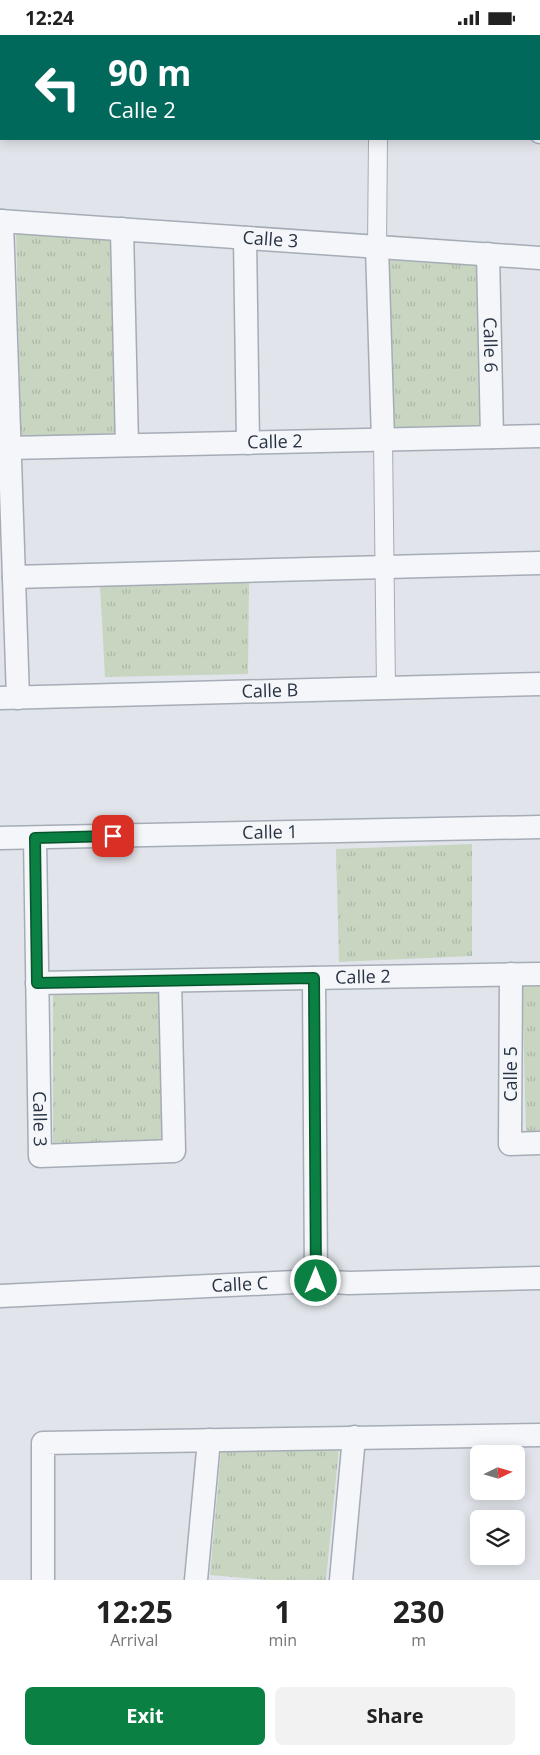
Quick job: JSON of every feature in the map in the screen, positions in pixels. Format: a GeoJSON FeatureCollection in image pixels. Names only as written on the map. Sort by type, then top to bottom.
{"type":"FeatureCollection","features":[{"type":"Feature","properties":{"kind":"street"},"geometry":{"type":"LineString","coordinates":[[378,140],[377,247],[383,440],[386,688]]}},
{"type":"Feature","properties":{"kind":"street"},"geometry":{"type":"LineString","coordinates":[[1,221],[14,577],[9,698]]}},
{"type":"Feature","properties":{"kind":"street","name":"Calle 3"},"geometry":{"type":"LineString","coordinates":[[1,221],[540,258]]}},
{"type":"Feature","properties":{"kind":"street"},"geometry":{"type":"LineString","coordinates":[[122,229],[127,445]]}},
{"type":"Feature","properties":{"kind":"street"},"geometry":{"type":"LineString","coordinates":[[245,238],[248,443]]}},
{"type":"Feature","properties":{"kind":"street","name":"Calle 6"},"geometry":{"type":"LineString","coordinates":[[488,254],[492,437]]}},
{"type":"Feature","properties":{"kind":"street","name":"Calle 2"},"geometry":{"type":"LineString","coordinates":[[9,448],[540,436]]}},
{"type":"Feature","properties":{"kind":"street"},"geometry":{"type":"LineString","coordinates":[[14,577],[540,563]]}},
{"type":"Feature","properties":{"kind":"street","name":"Calle B"},"geometry":{"type":"LineString","coordinates":[[9,698],[540,684]]}},
{"type":"Feature","properties":{"kind":"street","name":"Calle 1"},"geometry":{"type":"LineString","coordinates":[[0,839],[540,827]]}},
{"type":"Feature","properties":{"kind":"street","name":"Calle 3"},"geometry":{"type":"LineString","coordinates":[[35,838],[40,1156],[174,1151],[170,981]]}},
{"type":"Feature","properties":{"kind":"street","name":"Calle 5"},"geometry":{"type":"LineString","coordinates":[[511,974],[510,1144],[540,1143]]}},
{"type":"Feature","properties":{"kind":"street","name":"Calle 2"},"geometry":{"type":"LineString","coordinates":[[37,983],[540,974]]}},
{"type":"Feature","properties":{"kind":"street"},"geometry":{"type":"LineString","coordinates":[[314,978],[316,1281]]}},
{"type":"Feature","properties":{"kind":"street","name":"Calle C"},"geometry":{"type":"LineString","coordinates":[[0,1296],[316,1281],[349,1283],[540,1278]]}},
{"type":"Feature","properties":{"kind":"street"},"geometry":{"type":"LineString","coordinates":[[44,1580],[43,1443],[540,1435]]}},
{"type":"Feature","properties":{"kind":"street"},"geometry":{"type":"LineString","coordinates":[[341,1580],[354,1437]]}},
{"type":"Feature","properties":{"kind":"street"},"geometry":{"type":"LineString","coordinates":[[196,1580],[209,1440]]}},
{"type":"Feature","properties":{"kind":"green space"},"geometry":{"type":"Polygon","coordinates":[[[16,230],[114,237],[120,434],[21,437],[16,230]]]}},
{"type":"Feature","properties":{"kind":"green space"},"geometry":{"type":"Polygon","coordinates":[[[383,255],[479,262],[483,429],[388,427],[383,255]]]}},
{"type":"Feature","properties":{"kind":"green space"},"geometry":{"type":"Polygon","coordinates":[[[249,581],[248,674],[105,677],[100,585],[249,581]]]}},
{"type":"Feature","properties":{"kind":"green space"},"geometry":{"type":"Polygon","coordinates":[[[472,844],[472,956],[339,962],[336,849],[472,844]]]}},
{"type":"Feature","properties":{"kind":"green space"},"geometry":{"type":"Polygon","coordinates":[[[540,981],[540,1131],[526,1132],[522,982],[540,981]]]}},
{"type":"Feature","properties":{"kind":"green space"},"geometry":{"type":"Polygon","coordinates":[[[159,992],[163,1142],[53,1143],[53,993],[159,992]]]}},
{"type":"Feature","properties":{"kind":"green space"},"geometry":{"type":"Polygon","coordinates":[[[339,1448],[326,1580],[268,1580],[210,1575],[221,1452],[339,1448]]]}},
{"type":"Feature","properties":{"kind":"route"},"geometry":{"type":"LineString","coordinates":[[113,836],[35,838],[37,983],[314,978],[316,1281]]}}]}
